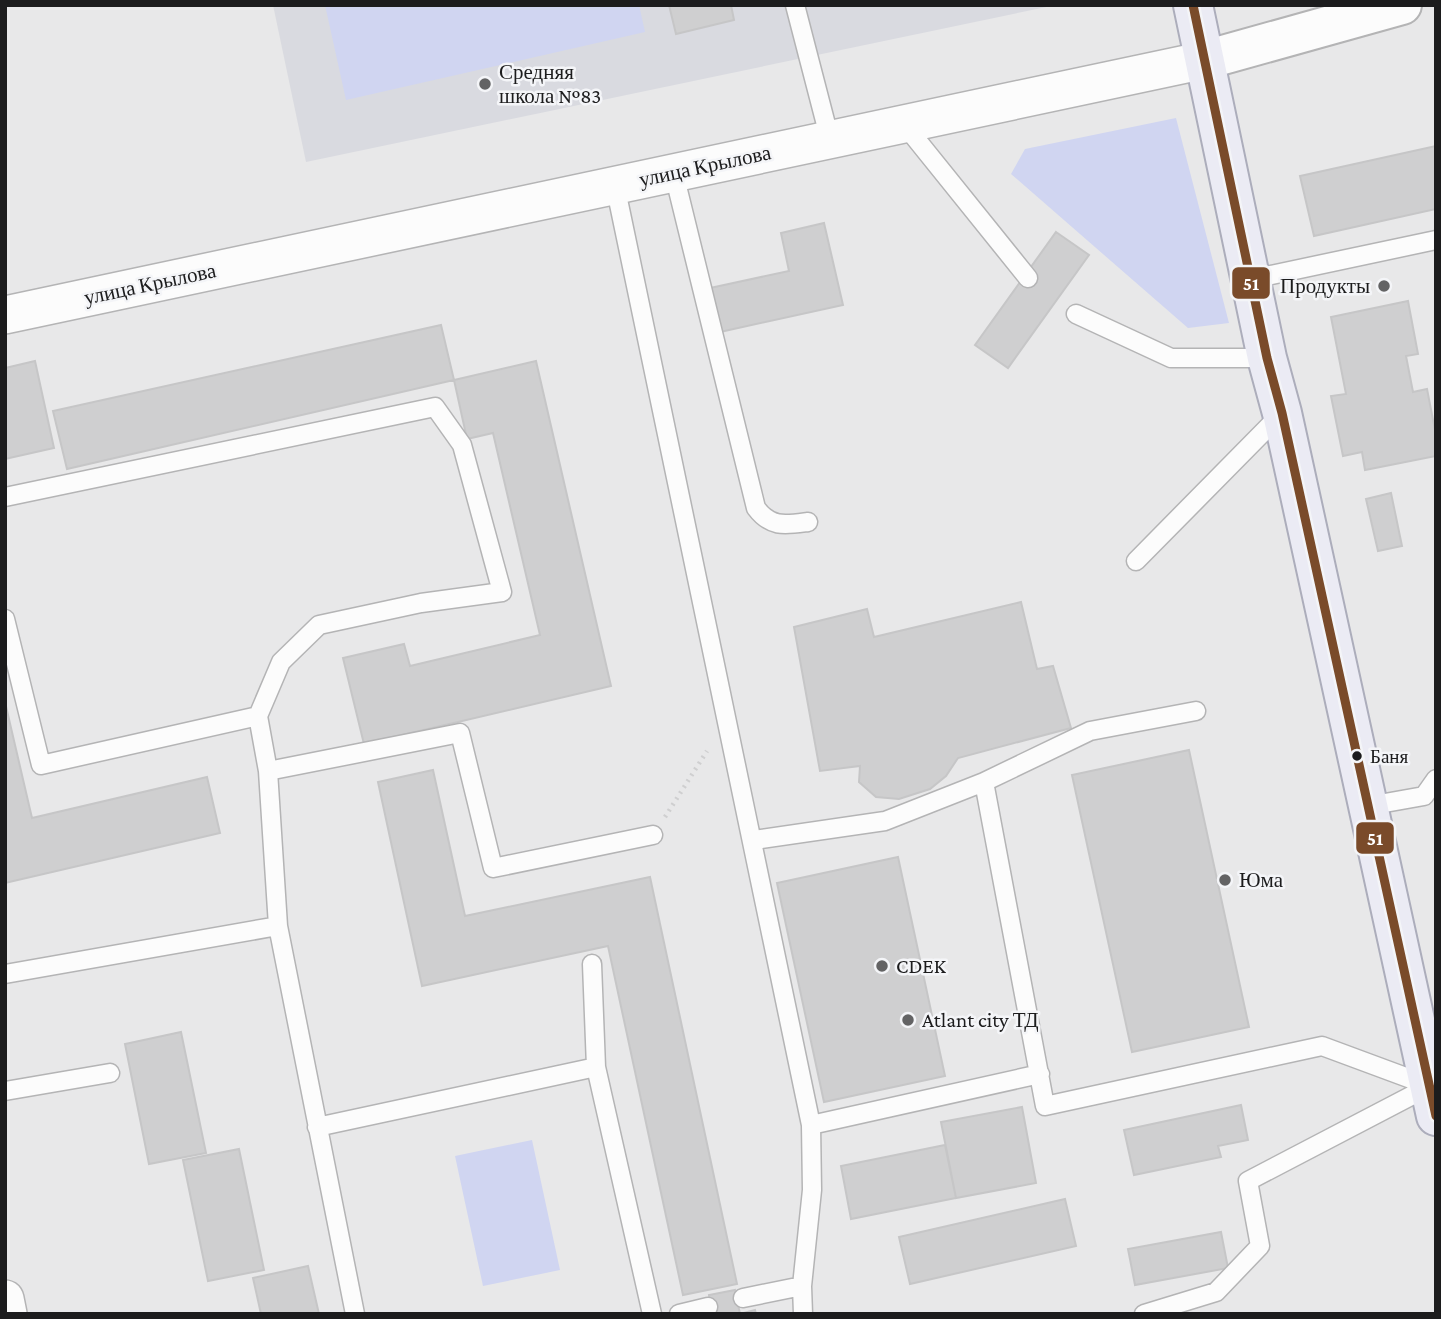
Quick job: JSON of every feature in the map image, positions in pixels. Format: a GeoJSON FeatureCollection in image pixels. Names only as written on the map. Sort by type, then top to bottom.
{"type":"FeatureCollection","features":[{"type":"Feature","properties":{"kind":"main road"},"geometry":{"type":"LineString","coordinates":[[1193,5],[1267,358],[1282,413],[1433,1101]]}},
{"type":"Feature","properties":{"kind":"street","name":"улица Крылова"},"geometry":{"type":"LineString","coordinates":[[5,315],[1205,60],[1402,5]]}},
{"type":"Feature","properties":{"kind":"street"},"geometry":{"type":"LineString","coordinates":[[5,1299],[8,1314]]}},
{"type":"Feature","properties":{"kind":"lane"},"geometry":{"type":"LineString","coordinates":[[795,5],[830,140]]}},
{"type":"Feature","properties":{"kind":"lane"},"geometry":{"type":"LineString","coordinates":[[904,124],[1028,278]]}},
{"type":"Feature","properties":{"kind":"lane"},"geometry":{"type":"LineString","coordinates":[[674,174],[756,508],[765,520],[778,526],[808,522]]}},
{"type":"Feature","properties":{"kind":"lane"},"geometry":{"type":"LineString","coordinates":[[615,185],[754,840],[811,1125],[813,1190],[802,1286],[803,1314]]}},
{"type":"Feature","properties":{"kind":"lane"},"geometry":{"type":"LineString","coordinates":[[1252,279],[1436,240]]}},
{"type":"Feature","properties":{"kind":"lane"},"geometry":{"type":"LineString","coordinates":[[1076,314],[1171,358],[1267,358]]}},
{"type":"Feature","properties":{"kind":"lane"},"geometry":{"type":"LineString","coordinates":[[5,497],[435,407],[462,445],[502,592],[421,603],[319,625],[281,662],[258,716],[268,771],[278,926],[355,1314]]}},
{"type":"Feature","properties":{"kind":"lane"},"geometry":{"type":"LineString","coordinates":[[1136,561],[1282,413]]}},
{"type":"Feature","properties":{"kind":"lane"},"geometry":{"type":"LineString","coordinates":[[5,619],[41,765],[258,716]]}},
{"type":"Feature","properties":{"kind":"lane"},"geometry":{"type":"LineString","coordinates":[[754,840],[885,821],[984,782],[1090,731],[1196,711]]}},
{"type":"Feature","properties":{"kind":"lane"},"geometry":{"type":"LineString","coordinates":[[268,771],[460,733],[493,868],[653,835]]}},
{"type":"Feature","properties":{"kind":"lane"},"geometry":{"type":"LineString","coordinates":[[1368,807],[1430,802],[1436,779]]}},
{"type":"Feature","properties":{"kind":"lane"},"geometry":{"type":"LineString","coordinates":[[984,782],[1045,1106],[1322,1046],[1433,1101]]}},
{"type":"Feature","properties":{"kind":"lane"},"geometry":{"type":"LineString","coordinates":[[5,974],[278,926]]}},
{"type":"Feature","properties":{"kind":"lane"},"geometry":{"type":"LineString","coordinates":[[592,964],[596,1067],[652,1314]]}},
{"type":"Feature","properties":{"kind":"lane"},"geometry":{"type":"LineString","coordinates":[[317,1126],[596,1067]]}},
{"type":"Feature","properties":{"kind":"lane"},"geometry":{"type":"LineString","coordinates":[[5,1091],[110,1073]]}},
{"type":"Feature","properties":{"kind":"lane"},"geometry":{"type":"LineString","coordinates":[[811,1125],[1040,1074]]}},
{"type":"Feature","properties":{"kind":"lane"},"geometry":{"type":"LineString","coordinates":[[1143,1314],[1216,1292],[1260,1246],[1248,1181],[1433,1101]]}},
{"type":"Feature","properties":{"kind":"lane"},"geometry":{"type":"LineString","coordinates":[[743,1298],[802,1286]]}},
{"type":"Feature","properties":{"kind":"lane"},"geometry":{"type":"LineString","coordinates":[[679,1314],[708,1307]]}},
{"type":"Feature","properties":{"kind":"path"},"geometry":{"type":"LineString","coordinates":[[653,835],[728,719]]}},
{"type":"Feature","properties":{"kind":"shaded area","name":"Средняя школа №83"},"geometry":{"type":"Polygon","coordinates":[[[273,5],[1056,5],[306,162],[273,5]]]}},
{"type":"Feature","properties":{"kind":"shaded area"},"geometry":{"type":"Polygon","coordinates":[[[325,5],[639,5],[645,32],[346,100],[325,5]]]}},
{"type":"Feature","properties":{"kind":"shaded area"},"geometry":{"type":"Polygon","coordinates":[[[1176,118],[1229,323],[1188,328],[1011,174],[1025,149],[1176,118]]]}},
{"type":"Feature","properties":{"kind":"shaded area"},"geometry":{"type":"Polygon","coordinates":[[[532,1140],[560,1270],[483,1286],[455,1156],[532,1140]]]}},
{"type":"Feature","properties":{"kind":"building"},"geometry":{"type":"Polygon","coordinates":[[[669,5],[731,5],[734,20],[676,34],[669,5]]]}},
{"type":"Feature","properties":{"kind":"building"},"geometry":{"type":"Polygon","coordinates":[[[1436,146],[1436,209],[1314,236],[1300,176],[1436,146]]]}},
{"type":"Feature","properties":{"kind":"building"},"geometry":{"type":"Polygon","coordinates":[[[824,223],[843,305],[720,332],[710,288],[789,271],[781,233],[824,223]]]}},
{"type":"Feature","properties":{"kind":"building"},"geometry":{"type":"Polygon","coordinates":[[[1056,232],[1089,255],[1008,368],[975,345],[1056,232]]]}},
{"type":"Feature","properties":{"kind":"building"},"geometry":{"type":"Polygon","coordinates":[[[1408,301],[1418,354],[1406,356],[1413,392],[1427,389],[1436,435],[1436,456],[1365,470],[1362,452],[1343,456],[1331,396],[1346,394],[1331,317],[1408,301]]]}},
{"type":"Feature","properties":{"kind":"building"},"geometry":{"type":"Polygon","coordinates":[[[441,325],[454,380],[67,469],[53,411],[441,325]]]}},
{"type":"Feature","properties":{"kind":"building"},"geometry":{"type":"Polygon","coordinates":[[[35,361],[54,448],[5,459],[5,368],[35,361]]]}},
{"type":"Feature","properties":{"kind":"building"},"geometry":{"type":"Polygon","coordinates":[[[536,361],[611,686],[364,744],[343,658],[404,644],[410,666],[540,635],[493,433],[467,439],[454,380],[536,361]]]}},
{"type":"Feature","properties":{"kind":"building"},"geometry":{"type":"Polygon","coordinates":[[[1391,493],[1402,546],[1378,551],[1366,499],[1391,493]]]}},
{"type":"Feature","properties":{"kind":"building"},"geometry":{"type":"Polygon","coordinates":[[[1021,602],[1037,669],[1053,666],[1071,728],[958,758],[946,776],[930,789],[899,799],[876,797],[859,782],[860,766],[820,771],[794,627],[867,609],[874,637],[1021,602]]]}},
{"type":"Feature","properties":{"kind":"building"},"geometry":{"type":"Polygon","coordinates":[[[5,702],[32,818],[207,777],[220,833],[5,883],[5,702]]]}},
{"type":"Feature","properties":{"kind":"building"},"geometry":{"type":"Polygon","coordinates":[[[1189,750],[1249,1027],[1132,1052],[1072,775],[1189,750]]]}},
{"type":"Feature","properties":{"kind":"building"},"geometry":{"type":"Polygon","coordinates":[[[433,770],[465,916],[650,877],[737,1284],[683,1295],[608,946],[422,986],[378,782],[433,770]]]}},
{"type":"Feature","properties":{"kind":"building"},"geometry":{"type":"Polygon","coordinates":[[[898,857],[945,1076],[824,1102],[777,883],[898,857]]]}},
{"type":"Feature","properties":{"kind":"building"},"geometry":{"type":"Polygon","coordinates":[[[181,1032],[206,1153],[149,1164],[125,1044],[181,1032]]]}},
{"type":"Feature","properties":{"kind":"building"},"geometry":{"type":"Polygon","coordinates":[[[1241,1105],[1248,1140],[1218,1146],[1221,1157],[1134,1175],[1124,1130],[1241,1105]]]}},
{"type":"Feature","properties":{"kind":"building"},"geometry":{"type":"Polygon","coordinates":[[[1022,1107],[1036,1183],[956,1198],[941,1122],[1022,1107]]]}},
{"type":"Feature","properties":{"kind":"building"},"geometry":{"type":"Polygon","coordinates":[[[945,1145],[956,1198],[851,1219],[841,1166],[945,1145]]]}},
{"type":"Feature","properties":{"kind":"building"},"geometry":{"type":"Polygon","coordinates":[[[239,1149],[264,1270],[208,1281],[183,1160],[239,1149]]]}},
{"type":"Feature","properties":{"kind":"building"},"geometry":{"type":"Polygon","coordinates":[[[1065,1199],[1076,1246],[910,1284],[899,1237],[1065,1199]]]}},
{"type":"Feature","properties":{"kind":"building"},"geometry":{"type":"Polygon","coordinates":[[[1221,1232],[1228,1268],[1135,1285],[1128,1249],[1221,1232]]]}},
{"type":"Feature","properties":{"kind":"building"},"geometry":{"type":"Polygon","coordinates":[[[308,1266],[319,1314],[261,1314],[253,1278],[308,1266]]]}},
{"type":"Feature","properties":{"kind":"building"},"geometry":{"type":"Polygon","coordinates":[[[735,1290],[740,1314],[712,1314],[709,1295],[735,1290]]]}},
{"type":"Feature","properties":{"kind":"building"},"geometry":{"type":"Polygon","coordinates":[[[755,1310],[756,1314],[740,1314],[755,1310]]]}},
{"type":"Feature","properties":{"kind":"transit line","name":"51"},"geometry":{"type":"LineString","coordinates":[[1193,5],[1267,358],[1282,413],[1436,1116]]}},
{"type":"Feature","properties":{"kind":"place","name":"Средняя школа №83"},"geometry":{"type":"Point","coordinates":[485,84]}},
{"type":"Feature","properties":{"kind":"place","name":"Продукты"},"geometry":{"type":"Point","coordinates":[1384,286]}},
{"type":"Feature","properties":{"kind":"place","name":"Баня"},"geometry":{"type":"Point","coordinates":[1357,756]}},
{"type":"Feature","properties":{"kind":"place","name":"Юма"},"geometry":{"type":"Point","coordinates":[1225,880]}},
{"type":"Feature","properties":{"kind":"place","name":"CDEK"},"geometry":{"type":"Point","coordinates":[882,966]}},
{"type":"Feature","properties":{"kind":"place","name":"Atlant city ТД"},"geometry":{"type":"Point","coordinates":[908,1020]}}]}
